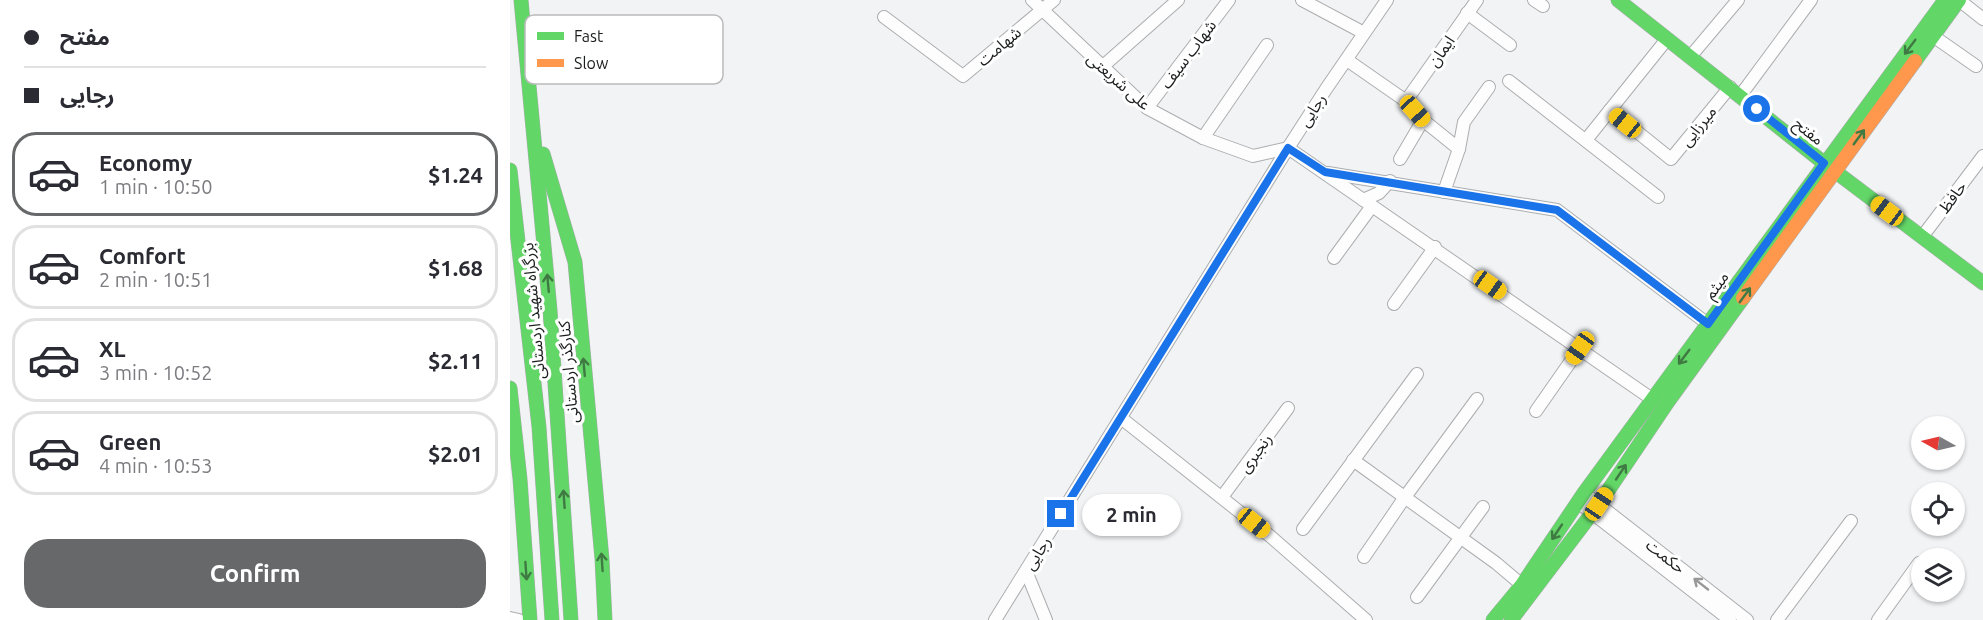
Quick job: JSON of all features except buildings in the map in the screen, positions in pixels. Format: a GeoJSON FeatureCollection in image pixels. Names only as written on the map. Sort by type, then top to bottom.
{"type":"FeatureCollection","features":[{"type":"Feature","properties":{"kind":"main road","name":"بزرگراه شهید اردستانی"},"geometry":{"type":"LineString","coordinates":[[520,0],[525,42]]}},
{"type":"Feature","properties":{"kind":"main road","name":"مفتح"},"geometry":{"type":"LineString","coordinates":[[1618,0],[1829,167],[1983,283]]}},
{"type":"Feature","properties":{"kind":"main road","name":"میثم"},"geometry":{"type":"LineString","coordinates":[[1511,620],[1596,508],[1945,0]]}},
{"type":"Feature","properties":{"kind":"main road","name":"میثم"},"geometry":{"type":"LineString","coordinates":[[1493,620],[1522,585],[1581,497],[1708,324],[1959,0]]}},
{"type":"Feature","properties":{"kind":"main road","name":"بزرگراه شهید اردستانی"},"geometry":{"type":"LineString","coordinates":[[530,84],[560,429],[571,620]]}},
{"type":"Feature","properties":{"kind":"main road","name":"کنارگذر اردستانی"},"geometry":{"type":"LineString","coordinates":[[535,127],[575,262],[602,559],[605,620]]}},
{"type":"Feature","properties":{"kind":"main road","name":"بزرگراه شهید اردستانی"},"geometry":{"type":"LineString","coordinates":[[510,170],[539,427],[552,620]]}},
{"type":"Feature","properties":{"kind":"main road"},"geometry":{"type":"LineString","coordinates":[[510,388],[512,430],[520,479],[530,620]]}},
{"type":"Feature","properties":{"kind":"street","name":"علی شریعتی"},"geometry":{"type":"LineString","coordinates":[[1032,0],[1147,108],[1203,138],[1253,156],[1288,148]]}},
{"type":"Feature","properties":{"kind":"street","name":"شهامت"},"geometry":{"type":"LineString","coordinates":[[884,17],[963,76],[1054,0]]}},
{"type":"Feature","properties":{"kind":"street"},"geometry":{"type":"LineString","coordinates":[[1102,67],[1178,0]]}},
{"type":"Feature","properties":{"kind":"street","name":"شهاب سیف"},"geometry":{"type":"LineString","coordinates":[[1147,108],[1229,0]]}},
{"type":"Feature","properties":{"kind":"street"},"geometry":{"type":"LineString","coordinates":[[1302,0],[1364,33]]}},
{"type":"Feature","properties":{"kind":"street","name":"رجایی"},"geometry":{"type":"LineString","coordinates":[[995,620],[1288,148],[1387,0]]}},
{"type":"Feature","properties":{"kind":"street","name":"ایمان"},"geometry":{"type":"LineString","coordinates":[[1406,101],[1477,0]]}},
{"type":"Feature","properties":{"kind":"street"},"geometry":{"type":"LineString","coordinates":[[1690,57],[1738,0]]}},
{"type":"Feature","properties":{"kind":"street"},"geometry":{"type":"LineString","coordinates":[[1735,91],[1811,0]]}},
{"type":"Feature","properties":{"kind":"street"},"geometry":{"type":"LineString","coordinates":[[1959,0],[1983,19]]}},
{"type":"Feature","properties":{"kind":"street"},"geometry":{"type":"LineString","coordinates":[[1467,13],[1510,45]]}},
{"type":"Feature","properties":{"kind":"street"},"geometry":{"type":"LineString","coordinates":[[1932,36],[1976,66]]}},
{"type":"Feature","properties":{"kind":"street"},"geometry":{"type":"LineString","coordinates":[[1586,140],[1666,39]]}},
{"type":"Feature","properties":{"kind":"street"},"geometry":{"type":"LineString","coordinates":[[1203,138],[1267,45]]}},
{"type":"Feature","properties":{"kind":"street"},"geometry":{"type":"LineString","coordinates":[[1347,60],[1406,101],[1423,120],[1459,149]]}},
{"type":"Feature","properties":{"kind":"street"},"geometry":{"type":"LineString","coordinates":[[1509,81],[1658,197]]}},
{"type":"Feature","properties":{"kind":"street"},"geometry":{"type":"LineString","coordinates":[[1444,192],[1459,149],[1464,122],[1489,87]]}},
{"type":"Feature","properties":{"kind":"street","name":"میرزایی"},"geometry":{"type":"LineString","coordinates":[[1610,110],[1671,159],[1735,91]]}},
{"type":"Feature","properties":{"kind":"street"},"geometry":{"type":"LineString","coordinates":[[1400,159],[1423,120]]}},
{"type":"Feature","properties":{"kind":"street"},"geometry":{"type":"LineString","coordinates":[[1288,148],[1435,247],[1652,399]]}},
{"type":"Feature","properties":{"kind":"street","name":"حافظ"},"geometry":{"type":"LineString","coordinates":[[1922,237],[1983,156]]}},
{"type":"Feature","properties":{"kind":"street"},"geometry":{"type":"LineString","coordinates":[[1325,172],[1557,210],[1708,324]]}},
{"type":"Feature","properties":{"kind":"street"},"geometry":{"type":"LineString","coordinates":[[1334,258],[1368,203],[1390,182]]}},
{"type":"Feature","properties":{"kind":"street"},"geometry":{"type":"LineString","coordinates":[[1394,304],[1435,247]]}},
{"type":"Feature","properties":{"kind":"street"},"geometry":{"type":"LineString","coordinates":[[1536,411],[1580,348]]}},
{"type":"Feature","properties":{"kind":"street"},"geometry":{"type":"LineString","coordinates":[[1303,529],[1417,374]]}},
{"type":"Feature","properties":{"kind":"street"},"geometry":{"type":"LineString","coordinates":[[1364,557],[1477,399]]}},
{"type":"Feature","properties":{"kind":"street","name":"رنجبری"},"geometry":{"type":"LineString","coordinates":[[1222,497],[1288,408]]}},
{"type":"Feature","properties":{"kind":"street"},"geometry":{"type":"LineString","coordinates":[[1121,418],[1270,536],[1366,620]]}},
{"type":"Feature","properties":{"kind":"street"},"geometry":{"type":"LineString","coordinates":[[1353,460],[1461,537],[1522,585]]}},
{"type":"Feature","properties":{"kind":"street","name":"حکمت"},"geometry":{"type":"LineString","coordinates":[[1581,497],[1747,620]]}},
{"type":"Feature","properties":{"kind":"street"},"geometry":{"type":"LineString","coordinates":[[1418,597],[1483,507]]}},
{"type":"Feature","properties":{"kind":"street","name":"حکمت"},"geometry":{"type":"LineString","coordinates":[[1596,508],[1730,620]]}},
{"type":"Feature","properties":{"kind":"street"},"geometry":{"type":"LineString","coordinates":[[1777,620],[1851,521]]}},
{"type":"Feature","properties":{"kind":"street"},"geometry":{"type":"LineString","coordinates":[[1026,571],[1046,620]]}},
{"type":"Feature","properties":{"kind":"street"},"geometry":{"type":"LineString","coordinates":[[1878,620],[1911,574]]}},
{"type":"Feature","properties":{"kind":"street"},"geometry":{"type":"LineString","coordinates":[[510,618],[519,620]]}},
{"type":"Feature","properties":{"kind":"traffic: fast"},"geometry":{"type":"LineString","coordinates":[[521,0],[525,43]]}},
{"type":"Feature","properties":{"kind":"traffic: fast"},"geometry":{"type":"LineString","coordinates":[[1618,0],[1824,163],[1983,283]]}},
{"type":"Feature","properties":{"kind":"traffic: fast"},"geometry":{"type":"LineString","coordinates":[[1493,620],[1522,585],[1584,493],[1945,0]]}},
{"type":"Feature","properties":{"kind":"traffic: fast"},"geometry":{"type":"LineString","coordinates":[[1915,61],[1959,0]]}},
{"type":"Feature","properties":{"kind":"traffic: fast"},"geometry":{"type":"LineString","coordinates":[[529,84],[550,310],[571,620]]}},
{"type":"Feature","properties":{"kind":"traffic: fast"},"geometry":{"type":"LineString","coordinates":[[543,154],[575,262],[602,559],[605,620]]}},
{"type":"Feature","properties":{"kind":"traffic: fast"},"geometry":{"type":"LineString","coordinates":[[510,170],[539,427],[552,620]]}},
{"type":"Feature","properties":{"kind":"traffic: fast"},"geometry":{"type":"LineString","coordinates":[[1511,620],[1599,504],[1667,403],[1743,298]]}},
{"type":"Feature","properties":{"kind":"traffic: fast"},"geometry":{"type":"LineString","coordinates":[[510,388],[520,479],[530,620]]}},
{"type":"Feature","properties":{"kind":"traffic: slow"},"geometry":{"type":"LineString","coordinates":[[1743,298],[1915,61]]}},
{"type":"Feature","properties":{"kind":"route"},"geometry":{"type":"LineString","coordinates":[[1061,514],[1288,148],[1325,172],[1557,210],[1708,324],[1824,163],[1757,109]]}}]}
